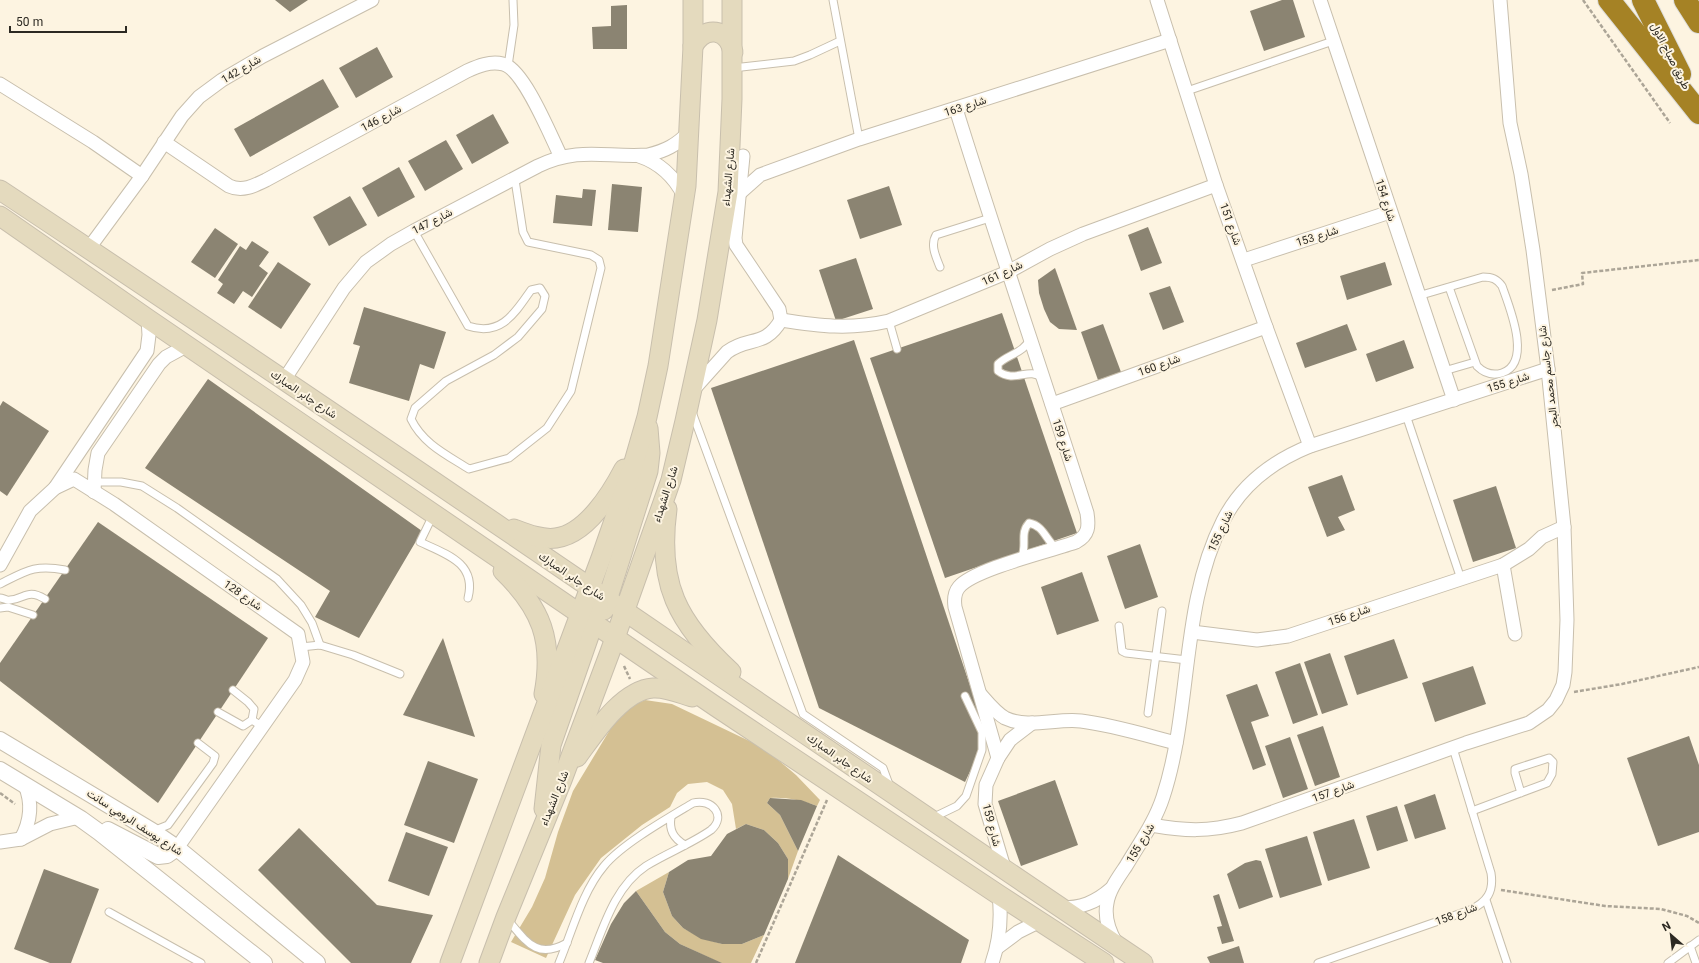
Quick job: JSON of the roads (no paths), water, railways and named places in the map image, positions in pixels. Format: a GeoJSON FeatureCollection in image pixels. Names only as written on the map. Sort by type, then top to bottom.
{"type":"FeatureCollection","features":[{"type":"Feature","properties":{"kind":"highway"},"geometry":{"type":"LineString","coordinates":[[1610,0],[1699,112]]}},
{"type":"Feature","properties":{"kind":"highway","name":"طريق صباح الاول"},"geometry":{"type":"LineString","coordinates":[[1642,0],[1699,112]]}},
{"type":"Feature","properties":{"kind":"highway"},"geometry":{"type":"LineString","coordinates":[[1685,0],[1699,22]]}},
{"type":"Feature","properties":{"kind":"main road"},"geometry":{"type":"LineString","coordinates":[[450,963],[532,746],[587,618],[598,604],[595,594],[590,588],[617,515],[644,425],[658,366],[684,196],[693,46],[693,0]]}},
{"type":"Feature","properties":{"kind":"main road","name":"شارع الشهداء"},"geometry":{"type":"LineString","coordinates":[[489,963],[506,917],[562,780],[615,638],[671,480],[708,320],[720,251],[728,192],[733,60],[732,0]]}},
{"type":"Feature","properties":{"kind":"main road"},"geometry":{"type":"LineString","coordinates":[[693,46],[697,39],[704,34],[712,32],[720,33],[727,38],[731,44],[733,60]]}},
{"type":"Feature","properties":{"kind":"main road","name":"شارع جابر المبارك"},"geometry":{"type":"LineString","coordinates":[[0,190],[89,248],[590,588],[785,715],[928,819],[1143,963]]}},
{"type":"Feature","properties":{"kind":"main road"},"geometry":{"type":"LineString","coordinates":[[0,216],[148,319],[715,706],[1104,963]]}},
{"type":"Feature","properties":{"kind":"main road"},"geometry":{"type":"LineString","coordinates":[[478,512],[514,529],[538,537],[557,538],[571,533],[591,516],[612,488],[623,471],[644,425]]}},
{"type":"Feature","properties":{"kind":"main road"},"geometry":{"type":"LineString","coordinates":[[615,638],[607,629],[603,620],[603,614],[606,598],[648,471],[650,448],[644,425]]}},
{"type":"Feature","properties":{"kind":"main road"},"geometry":{"type":"LineString","coordinates":[[671,480],[666,514],[665,560],[668,583],[675,603],[687,623],[710,652],[785,715]]}},
{"type":"Feature","properties":{"kind":"main road"},"geometry":{"type":"LineString","coordinates":[[456,528],[518,585],[533,606],[543,628],[547,657],[547,671],[532,746]]}},
{"type":"Feature","properties":{"kind":"main road"},"geometry":{"type":"LineString","coordinates":[[542,828],[551,745],[587,618]]}},
{"type":"Feature","properties":{"kind":"main road"},"geometry":{"type":"LineString","coordinates":[[562,780],[583,749],[610,716],[624,702],[636,693],[653,688],[666,689],[715,706]]}},
{"type":"Feature","properties":{"kind":"street","name":"شارع 142"},"geometry":{"type":"LineString","coordinates":[[89,248],[142,176],[182,116],[199,97],[222,80],[263,56],[372,0]]}},
{"type":"Feature","properties":{"kind":"street","name":"شارع 151"},"geometry":{"type":"LineString","coordinates":[[1157,0],[1216,185],[1310,446]]}},
{"type":"Feature","properties":{"kind":"street","name":"شارع 154"},"geometry":{"type":"LineString","coordinates":[[1320,0],[1454,400]]}},
{"type":"Feature","properties":{"kind":"street","name":"شارع جاسم محمد البحر"},"geometry":{"type":"LineString","coordinates":[[1500,0],[1510,123],[1521,174],[1548,369],[1564,526],[1567,620],[1564,678],[1559,694],[1548,710],[1539,717],[1529,723],[1512,729]]}},
{"type":"Feature","properties":{"kind":"street","name":"شارع 163"},"geometry":{"type":"LineString","coordinates":[[741,192],[760,175],[859,139],[1170,40]]}},
{"type":"Feature","properties":{"kind":"street","name":"شارع 146"},"geometry":{"type":"LineString","coordinates":[[164,142],[228,186],[248,188],[266,180],[473,68],[490,63],[508,66]]}},
{"type":"Feature","properties":{"kind":"street"},"geometry":{"type":"LineString","coordinates":[[508,66],[516,73],[525,85],[561,157]]}},
{"type":"Feature","properties":{"kind":"street"},"geometry":{"type":"LineString","coordinates":[[0,84],[93,142],[142,176]]}},
{"type":"Feature","properties":{"kind":"street","name":"شارع 159"},"geometry":{"type":"LineString","coordinates":[[956,109],[990,218],[1045,381],[1086,513],[1088,526],[1086,535],[1080,540],[972,577],[960,586],[955,595],[955,607],[998,758]]}},
{"type":"Feature","properties":{"kind":"street","name":"شارع 147"},"geometry":{"type":"LineString","coordinates":[[284,380],[344,288],[357,272],[378,253],[414,230],[515,180],[538,166],[561,157],[589,154],[648,155],[666,150],[679,142],[689,132]]}},
{"type":"Feature","properties":{"kind":"street"},"geometry":{"type":"LineString","coordinates":[[731,134],[743,156],[760,175]]}},
{"type":"Feature","properties":{"kind":"street","name":"شارع 147"},"geometry":{"type":"LineString","coordinates":[[639,156],[648,159],[666,171],[673,178],[684,196]]}},
{"type":"Feature","properties":{"kind":"street"},"geometry":{"type":"LineString","coordinates":[[691,397],[727,352],[734,347],[771,335],[780,320],[779,309],[736,245],[735,238],[741,192],[743,156]]}},
{"type":"Feature","properties":{"kind":"street","name":"شارع 161"},"geometry":{"type":"LineString","coordinates":[[780,320],[832,327],[870,326],[889,321],[1008,272],[1050,248],[1083,234],[1216,185]]}},
{"type":"Feature","properties":{"kind":"street","name":"شارع 153"},"geometry":{"type":"LineString","coordinates":[[1244,260],[1390,212]]}},
{"type":"Feature","properties":{"kind":"street"},"geometry":{"type":"LineString","coordinates":[[55,488],[147,351],[149,335],[148,319]]}},
{"type":"Feature","properties":{"kind":"street","name":"شارع 160"},"geometry":{"type":"LineString","coordinates":[[1052,404],[1266,327]]}},
{"type":"Feature","properties":{"kind":"street"},"geometry":{"type":"LineString","coordinates":[[94,487],[98,453],[159,364],[166,357],[188,345]]}},
{"type":"Feature","properties":{"kind":"street","name":"شارع 155"},"geometry":{"type":"LineString","coordinates":[[1118,946],[1110,934],[1106,919],[1106,904],[1111,889],[1151,825],[1164,793],[1176,743],[1187,660],[1207,560],[1215,538],[1232,505],[1242,492],[1263,472],[1295,452],[1548,369]]}},
{"type":"Feature","properties":{"kind":"street","name":"شارع 128"},"geometry":{"type":"LineString","coordinates":[[0,565],[30,511],[55,488],[74,479],[94,487],[298,634],[302,647]]}},
{"type":"Feature","properties":{"kind":"street","name":"شارع 156"},"geometry":{"type":"LineString","coordinates":[[1192,632],[1251,640],[1288,636],[1504,565],[1529,549],[1542,537],[1564,526]]}},
{"type":"Feature","properties":{"kind":"street"},"geometry":{"type":"LineString","coordinates":[[1504,565],[1515,634]]}},
{"type":"Feature","properties":{"kind":"street"},"geometry":{"type":"LineString","coordinates":[[0,842],[21,839],[50,824],[80,818],[118,834],[158,856],[167,855],[177,848],[295,680],[303,662],[302,647]]}},
{"type":"Feature","properties":{"kind":"street","name":"شارع 159"},"geometry":{"type":"LineString","coordinates":[[979,693],[1004,718],[1016,722],[1032,723],[1055,720],[1080,721],[1122,729],[1176,743]]}},
{"type":"Feature","properties":{"kind":"street","name":"شارع 159"},"geometry":{"type":"LineString","coordinates":[[1005,871],[990,824],[984,796],[986,785],[998,758],[1010,740],[1032,723]]}},
{"type":"Feature","properties":{"kind":"street","name":"شارع 157"},"geometry":{"type":"LineString","coordinates":[[1151,825],[1178,830],[1226,828],[1453,748],[1512,729]]}},
{"type":"Feature","properties":{"kind":"street","name":"شارع يوسف الرومي سانت"},"geometry":{"type":"LineString","coordinates":[[0,740],[152,831],[177,848],[316,963]]}},
{"type":"Feature","properties":{"kind":"street"},"geometry":{"type":"LineString","coordinates":[[0,770],[80,818],[264,963]]}},
{"type":"Feature","properties":{"kind":"street"},"geometry":{"type":"LineString","coordinates":[[21,839],[30,814],[30,799],[25,785]]}},
{"type":"Feature","properties":{"kind":"street","name":"شارع 155"},"geometry":{"type":"LineString","coordinates":[[1060,908],[1074,908],[1088,904],[1101,898],[1111,889]]}},
{"type":"Feature","properties":{"kind":"street"},"geometry":{"type":"LineString","coordinates":[[992,963],[998,946],[1001,921],[999,895]]}},
{"type":"Feature","properties":{"kind":"street"},"geometry":{"type":"LineString","coordinates":[[998,946],[1018,932],[1040,921]]}},
{"type":"Feature","properties":{"kind":"lane"},"geometry":{"type":"LineString","coordinates":[[508,66],[514,25],[513,0]]}},
{"type":"Feature","properties":{"kind":"lane"},"geometry":{"type":"LineString","coordinates":[[833,0],[859,139]]}},
{"type":"Feature","properties":{"kind":"lane"},"geometry":{"type":"LineString","coordinates":[[733,60],[794,61],[810,56],[840,41]]}},
{"type":"Feature","properties":{"kind":"lane"},"geometry":{"type":"LineString","coordinates":[[1187,91],[1333,41]]}},
{"type":"Feature","properties":{"kind":"lane"},"geometry":{"type":"LineString","coordinates":[[414,230],[468,326],[478,330],[489,329],[508,320],[515,313],[531,290],[540,288],[545,296],[542,309],[518,337],[494,355],[446,381],[415,408],[411,420],[416,431],[436,449],[470,468],[509,458],[547,428],[571,391],[601,268],[599,260],[591,255],[528,242],[523,232],[515,180]]}},
{"type":"Feature","properties":{"kind":"lane"},"geometry":{"type":"LineString","coordinates":[[940,267],[934,254],[934,238],[936,235],[990,218]]}},
{"type":"Feature","properties":{"kind":"lane"},"geometry":{"type":"LineString","coordinates":[[1418,296],[1449,287],[1489,277],[1495,278],[1502,286],[1516,331],[1517,357],[1510,368],[1498,374],[1486,373],[1477,366],[1449,287]]}},
{"type":"Feature","properties":{"kind":"lane"},"geometry":{"type":"LineString","coordinates":[[889,321],[897,349]]}},
{"type":"Feature","properties":{"kind":"lane"},"geometry":{"type":"LineString","coordinates":[[1030,336],[1027,345],[1024,348],[1004,358],[998,364],[998,371],[1004,376],[1012,377],[1029,373],[1039,375],[1045,381]]}},
{"type":"Feature","properties":{"kind":"lane"},"geometry":{"type":"LineString","coordinates":[[1444,372],[1475,362]]}},
{"type":"Feature","properties":{"kind":"lane"},"geometry":{"type":"LineString","coordinates":[[691,397],[803,714],[883,768],[892,794]]}},
{"type":"Feature","properties":{"kind":"lane"},"geometry":{"type":"LineString","coordinates":[[1406,415],[1461,579]]}},
{"type":"Feature","properties":{"kind":"lane"},"geometry":{"type":"LineString","coordinates":[[94,487],[121,482],[142,486],[177,508],[277,579],[301,605],[312,623],[320,645]]}},
{"type":"Feature","properties":{"kind":"lane"},"geometry":{"type":"LineString","coordinates":[[434,513],[420,542],[450,556],[461,565],[467,572],[470,580],[468,598]]}},
{"type":"Feature","properties":{"kind":"lane"},"geometry":{"type":"LineString","coordinates":[[1021,560],[1025,546],[1025,528],[1029,523],[1037,525],[1043,530],[1047,540],[1056,548]]}},
{"type":"Feature","properties":{"kind":"lane"},"geometry":{"type":"LineString","coordinates":[[0,584],[28,570],[47,566],[65,570]]}},
{"type":"Feature","properties":{"kind":"lane"},"geometry":{"type":"LineString","coordinates":[[0,598],[9,601],[24,595],[37,594],[45,599]]}},
{"type":"Feature","properties":{"kind":"lane"},"geometry":{"type":"LineString","coordinates":[[0,608],[8,607],[33,615]]}},
{"type":"Feature","properties":{"kind":"lane"},"geometry":{"type":"LineString","coordinates":[[1148,713],[1162,611]]}},
{"type":"Feature","properties":{"kind":"lane"},"geometry":{"type":"LineString","coordinates":[[1119,626],[1122,651],[1132,655],[1187,660]]}},
{"type":"Feature","properties":{"kind":"lane"},"geometry":{"type":"LineString","coordinates":[[302,647],[320,645],[353,655],[400,674]]}},
{"type":"Feature","properties":{"kind":"lane"},"geometry":{"type":"LineString","coordinates":[[218,712],[243,726],[252,720],[254,709],[233,690]]}},
{"type":"Feature","properties":{"kind":"lane"},"geometry":{"type":"LineString","coordinates":[[928,819],[957,806],[966,796],[976,770],[982,750],[982,732],[965,696]]}},
{"type":"Feature","properties":{"kind":"lane"},"geometry":{"type":"LineString","coordinates":[[785,715],[803,714]]}},
{"type":"Feature","properties":{"kind":"lane"},"geometry":{"type":"LineString","coordinates":[[252,720],[263,727]]}},
{"type":"Feature","properties":{"kind":"lane"},"geometry":{"type":"LineString","coordinates":[[152,831],[168,825],[213,763],[215,756],[198,743]]}},
{"type":"Feature","properties":{"kind":"lane"},"geometry":{"type":"LineString","coordinates":[[1453,748],[1472,811],[1547,783],[1552,774],[1553,762],[1549,758],[1515,769],[1514,773],[1521,792]]}},
{"type":"Feature","properties":{"kind":"lane"},"geometry":{"type":"LineString","coordinates":[[559,963],[587,893],[604,866],[611,858],[636,839],[693,803],[700,801],[707,802],[713,806],[717,812],[718,819],[716,826],[705,834],[646,866],[626,883],[615,903],[589,963]]}},
{"type":"Feature","properties":{"kind":"lane","name":"شارع 158"},"geometry":{"type":"LineString","coordinates":[[1318,963],[1470,910],[1486,900],[1492,888],[1491,873],[1472,811]]}},
{"type":"Feature","properties":{"kind":"lane"},"geometry":{"type":"LineString","coordinates":[[671,817],[670,825],[672,833],[677,840],[685,845]]}},
{"type":"Feature","properties":{"kind":"lane"},"geometry":{"type":"LineString","coordinates":[[1486,900],[1507,963]]}},
{"type":"Feature","properties":{"kind":"lane"},"geometry":{"type":"LineString","coordinates":[[109,912],[201,963]]}},
{"type":"Feature","properties":{"kind":"lane"},"geometry":{"type":"LineString","coordinates":[[506,917],[526,941],[538,949],[552,950],[567,943]]}},
{"type":"Feature","properties":{"kind":"lane"},"geometry":{"type":"LineString","coordinates":[[1668,963],[1699,940]]}},
{"type":"Feature","properties":{"kind":"lane"},"geometry":{"type":"LineString","coordinates":[[1690,946],[1696,963]]}}]}
